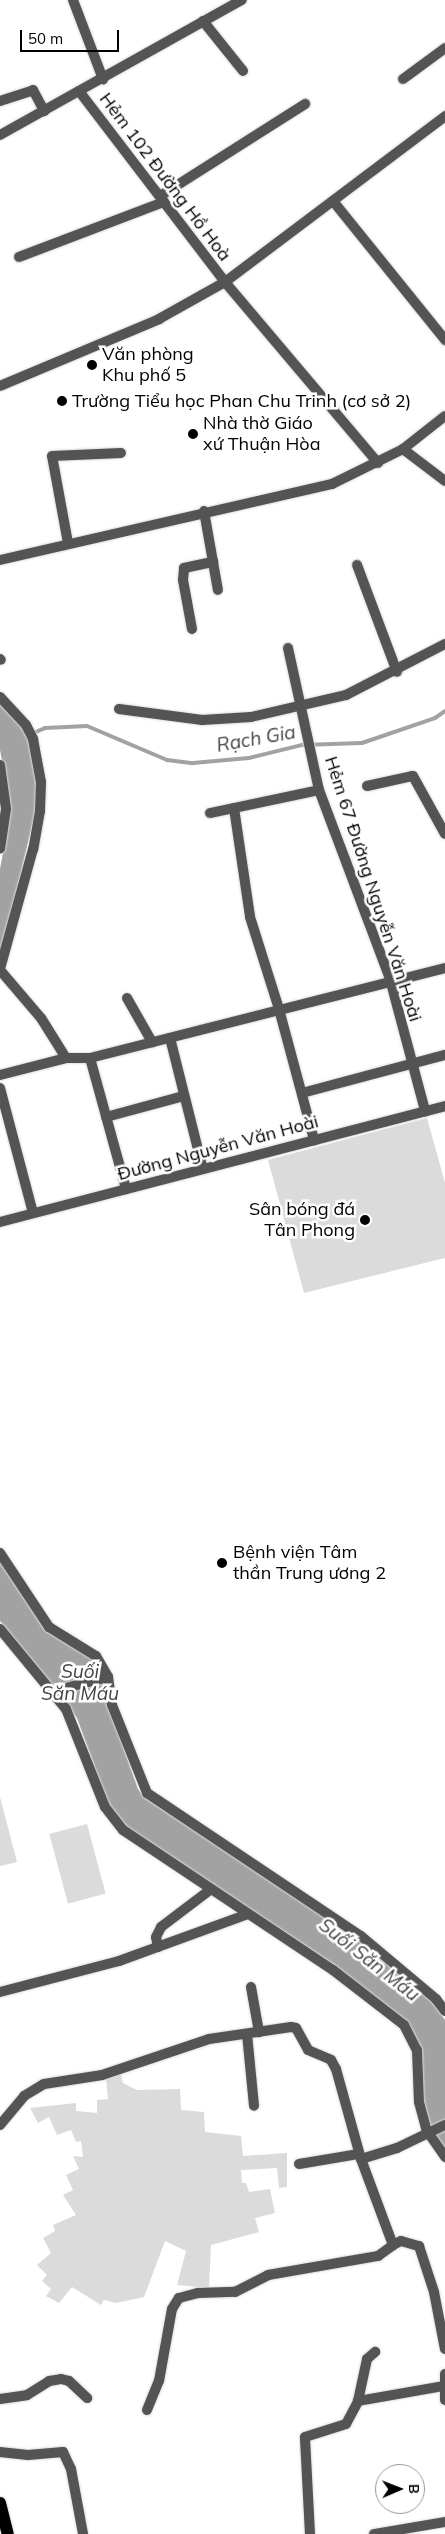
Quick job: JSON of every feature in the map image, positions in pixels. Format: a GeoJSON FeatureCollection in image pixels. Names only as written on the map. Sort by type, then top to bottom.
{"type":"FeatureCollection","features":[{"type":"Feature","properties":{"kind":"main road"},"geometry":{"type":"LineString","coordinates":[[0,2503],[8,2534]]}},
{"type":"Feature","properties":{"kind":"street"},"geometry":{"type":"LineString","coordinates":[[72,0],[103,79]]}},
{"type":"Feature","properties":{"kind":"street"},"geometry":{"type":"LineString","coordinates":[[0,135],[242,0]]}},
{"type":"Feature","properties":{"kind":"street"},"geometry":{"type":"LineString","coordinates":[[203,22],[243,71]]}},
{"type":"Feature","properties":{"kind":"street"},"geometry":{"type":"LineString","coordinates":[[403,79],[445,48]]}},
{"type":"Feature","properties":{"kind":"street"},"geometry":{"type":"LineString","coordinates":[[0,101],[33,90],[44,111]]}},
{"type":"Feature","properties":{"kind":"street","name":"Hẻm 102 Đường Hồ Hoà"},"geometry":{"type":"LineString","coordinates":[[79,91],[225,282],[378,463]]}},
{"type":"Feature","properties":{"kind":"street"},"geometry":{"type":"LineString","coordinates":[[19,257],[162,199],[305,104]]}},
{"type":"Feature","properties":{"kind":"street"},"geometry":{"type":"LineString","coordinates":[[0,386],[159,318],[225,282],[445,116]]}},
{"type":"Feature","properties":{"kind":"street"},"geometry":{"type":"LineString","coordinates":[[333,201],[445,340]]}},
{"type":"Feature","properties":{"kind":"street"},"geometry":{"type":"LineString","coordinates":[[0,560],[204,510],[316,488],[378,463],[403,449],[445,416]]}},
{"type":"Feature","properties":{"kind":"street"},"geometry":{"type":"LineString","coordinates":[[403,449],[445,481]]}},
{"type":"Feature","properties":{"kind":"street"},"geometry":{"type":"LineString","coordinates":[[68,543],[52,456],[121,453]]}},
{"type":"Feature","properties":{"kind":"street"},"geometry":{"type":"LineString","coordinates":[[204,510],[218,590]]}},
{"type":"Feature","properties":{"kind":"street"},"geometry":{"type":"LineString","coordinates":[[192,630],[183,580],[184,568],[213,562]]}},
{"type":"Feature","properties":{"kind":"street"},"geometry":{"type":"LineString","coordinates":[[357,564],[397,672]]}},
{"type":"Feature","properties":{"kind":"street"},"geometry":{"type":"LineString","coordinates":[[119,709],[220,720],[251,717],[346,696],[397,672],[445,644]]}},
{"type":"Feature","properties":{"kind":"street","name":"Hẻm 67 Đường Nguyễn Văn Hoài"},"geometry":{"type":"LineString","coordinates":[[288,648],[319,790],[390,982],[425,1111]]}},
{"type":"Feature","properties":{"kind":"street"},"geometry":{"type":"LineString","coordinates":[[0,697],[26,725],[34,739],[41,782],[40,811],[0,970],[41,1018],[66,1058]]}},
{"type":"Feature","properties":{"kind":"street"},"geometry":{"type":"LineString","coordinates":[[0,765],[6,809],[0,849]]}},
{"type":"Feature","properties":{"kind":"street"},"geometry":{"type":"LineString","coordinates":[[367,786],[413,776],[445,834]]}},
{"type":"Feature","properties":{"kind":"street"},"geometry":{"type":"LineString","coordinates":[[210,813],[319,790]]}},
{"type":"Feature","properties":{"kind":"street"},"geometry":{"type":"LineString","coordinates":[[234,808],[250,917],[279,1009],[314,1140]]}},
{"type":"Feature","properties":{"kind":"street"},"geometry":{"type":"LineString","coordinates":[[0,1075],[66,1058],[90,1058],[445,968]]}},
{"type":"Feature","properties":{"kind":"street"},"geometry":{"type":"LineString","coordinates":[[127,998],[152,1042]]}},
{"type":"Feature","properties":{"kind":"street"},"geometry":{"type":"LineString","coordinates":[[170,1038],[203,1169]]}},
{"type":"Feature","properties":{"kind":"street"},"geometry":{"type":"LineString","coordinates":[[302,1094],[445,1055]]}},
{"type":"Feature","properties":{"kind":"street"},"geometry":{"type":"LineString","coordinates":[[90,1058],[126,1189]]}},
{"type":"Feature","properties":{"kind":"street"},"geometry":{"type":"LineString","coordinates":[[0,1088],[3,1113],[33,1213]]}},
{"type":"Feature","properties":{"kind":"street"},"geometry":{"type":"LineString","coordinates":[[106,1117],[184,1096]]}},
{"type":"Feature","properties":{"kind":"street","name":"Đường Nguyễn Văn Hoài"},"geometry":{"type":"LineString","coordinates":[[0,1222],[445,1106]]}},
{"type":"Feature","properties":{"kind":"street"},"geometry":{"type":"LineString","coordinates":[[0,1553],[49,1627],[96,1656],[108,1677],[112,1706],[147,1793],[361,1936],[436,1999],[445,2011]]}},
{"type":"Feature","properties":{"kind":"street"},"geometry":{"type":"LineString","coordinates":[[0,1629],[73,1721],[112,1819],[123,1830],[333,1970],[404,2025],[417,2050],[419,2102],[429,2134],[445,2157]]}},
{"type":"Feature","properties":{"kind":"street"},"geometry":{"type":"LineString","coordinates":[[50,1692],[108,1677]]}},
{"type":"Feature","properties":{"kind":"street"},"geometry":{"type":"LineString","coordinates":[[158,1947],[156,1937],[161,1927],[211,1889]]}},
{"type":"Feature","properties":{"kind":"street"},"geometry":{"type":"LineString","coordinates":[[0,1992],[119,1961],[248,1914]]}},
{"type":"Feature","properties":{"kind":"street"},"geometry":{"type":"LineString","coordinates":[[251,1987],[259,2032]]}},
{"type":"Feature","properties":{"kind":"street"},"geometry":{"type":"LineString","coordinates":[[0,2125],[33,2089],[59,2080],[102,2075],[209,2039],[296,2028],[308,2050],[330,2060],[336,2069],[360,2156],[393,2245]]}},
{"type":"Feature","properties":{"kind":"street"},"geometry":{"type":"LineString","coordinates":[[247,2034],[254,2106]]}},
{"type":"Feature","properties":{"kind":"street"},"geometry":{"type":"LineString","coordinates":[[299,2164],[360,2156],[429,2134],[445,2125]]}},
{"type":"Feature","properties":{"kind":"street"},"geometry":{"type":"LineString","coordinates":[[147,2410],[159,2381],[172,2309],[179,2298],[198,2292],[235,2292],[268,2275],[378,2256],[401,2241],[418,2246],[434,2292],[445,2349]]}},
{"type":"Feature","properties":{"kind":"street"},"geometry":{"type":"LineString","coordinates":[[310,2534],[305,2437],[346,2424],[358,2401],[367,2359],[374,2352]]}},
{"type":"Feature","properties":{"kind":"street"},"geometry":{"type":"LineString","coordinates":[[445,2374],[445,2400]]}},
{"type":"Feature","properties":{"kind":"street"},"geometry":{"type":"LineString","coordinates":[[0,2399],[27,2395],[49,2381],[62,2379],[69,2381],[88,2398]]}},
{"type":"Feature","properties":{"kind":"street"},"geometry":{"type":"LineString","coordinates":[[358,2401],[444,2386]]}},
{"type":"Feature","properties":{"kind":"street"},"geometry":{"type":"LineString","coordinates":[[0,2452],[28,2455],[62,2452],[71,2469],[83,2534]]}},
{"type":"Feature","properties":{"kind":"street"},"geometry":{"type":"LineString","coordinates":[[374,2534],[445,2522]]}},
{"type":"Feature","properties":{"kind":"shaded area","name":"Sân bóng đá Tân Phong"},"geometry":{"type":"Polygon","coordinates":[[[427,1118],[445,1183],[445,1258],[304,1293],[268,1160],[427,1118]]]}},
{"type":"Feature","properties":{"kind":"shaded area"},"geometry":{"type":"Polygon","coordinates":[[[0,1797],[17,1862],[0,1866],[0,1797]]]}},
{"type":"Feature","properties":{"kind":"shaded area"},"geometry":{"type":"Polygon","coordinates":[[[87,1824],[106,1894],[68,1904],[49,1834],[87,1824]]]}},
{"type":"Feature","properties":{"kind":"shaded area"},"geometry":{"type":"Polygon","coordinates":[[[121,2074],[123,2083],[137,2090],[180,2089],[181,2110],[204,2112],[205,2132],[241,2136],[243,2156],[287,2153],[287,2187],[279,2188],[277,2168],[241,2170],[242,2183],[246,2183],[249,2192],[270,2189],[275,2213],[255,2218],[259,2232],[211,2245],[209,2288],[177,2285],[186,2251],[165,2241],[144,2297],[116,2303],[104,2300],[101,2305],[72,2287],[59,2303],[46,2296],[51,2289],[42,2281],[47,2275],[37,2265],[51,2253],[43,2238],[55,2231],[53,2225],[76,2215],[63,2195],[73,2190],[66,2175],[79,2169],[73,2156],[83,2157],[81,2141],[76,2142],[71,2130],[57,2135],[49,2117],[38,2123],[30,2108],[76,2103],[76,2111],[97,2113],[97,2100],[108,2099],[106,2079],[121,2074]]]}},
{"type":"Feature","properties":{"kind":"water"},"geometry":{"type":"Polygon","coordinates":[[[0,704],[22,727],[29,741],[36,782],[36,809],[0,959],[0,869],[11,810],[0,750],[0,704]]]}},
{"type":"Feature","properties":{"kind":"water","name":"Suối Săn Máu"},"geometry":{"type":"Polygon","coordinates":[[[0,1562],[44,1629],[93,1659],[100,1670],[105,1696],[138,1789],[146,1799],[361,1940],[432,2002],[445,2020],[445,2149],[431,2128],[424,2101],[422,2049],[407,2022],[335,1965],[126,1827],[108,1803],[77,1718],[0,1621],[0,1562]]]}},
{"type":"Feature","properties":{"kind":"waterway","name":"Rạch Gia"},"geometry":{"type":"LineString","coordinates":[[31,734],[45,728],[87,726],[167,760],[193,763],[249,758],[302,745],[362,743],[435,718],[445,711]]}},
{"type":"Feature","properties":{"kind":"place","name":"Văn phòng Khu phố 5"},"geometry":{"type":"Point","coordinates":[92,365]}},
{"type":"Feature","properties":{"kind":"place","name":"Trường Tiểu học Phan Chu Trinh (cơ sở 2)"},"geometry":{"type":"Point","coordinates":[62,401]}},
{"type":"Feature","properties":{"kind":"place","name":"Nhà thờ Giáo xứ Thuận Hòa"},"geometry":{"type":"Point","coordinates":[193,434]}},
{"type":"Feature","properties":{"kind":"place","name":"Sân bóng đá Tân Phong"},"geometry":{"type":"Point","coordinates":[365,1220]}},
{"type":"Feature","properties":{"kind":"place","name":"Bệnh viện Tâm thần Trung ương 2"},"geometry":{"type":"Point","coordinates":[222,1563]}}]}
